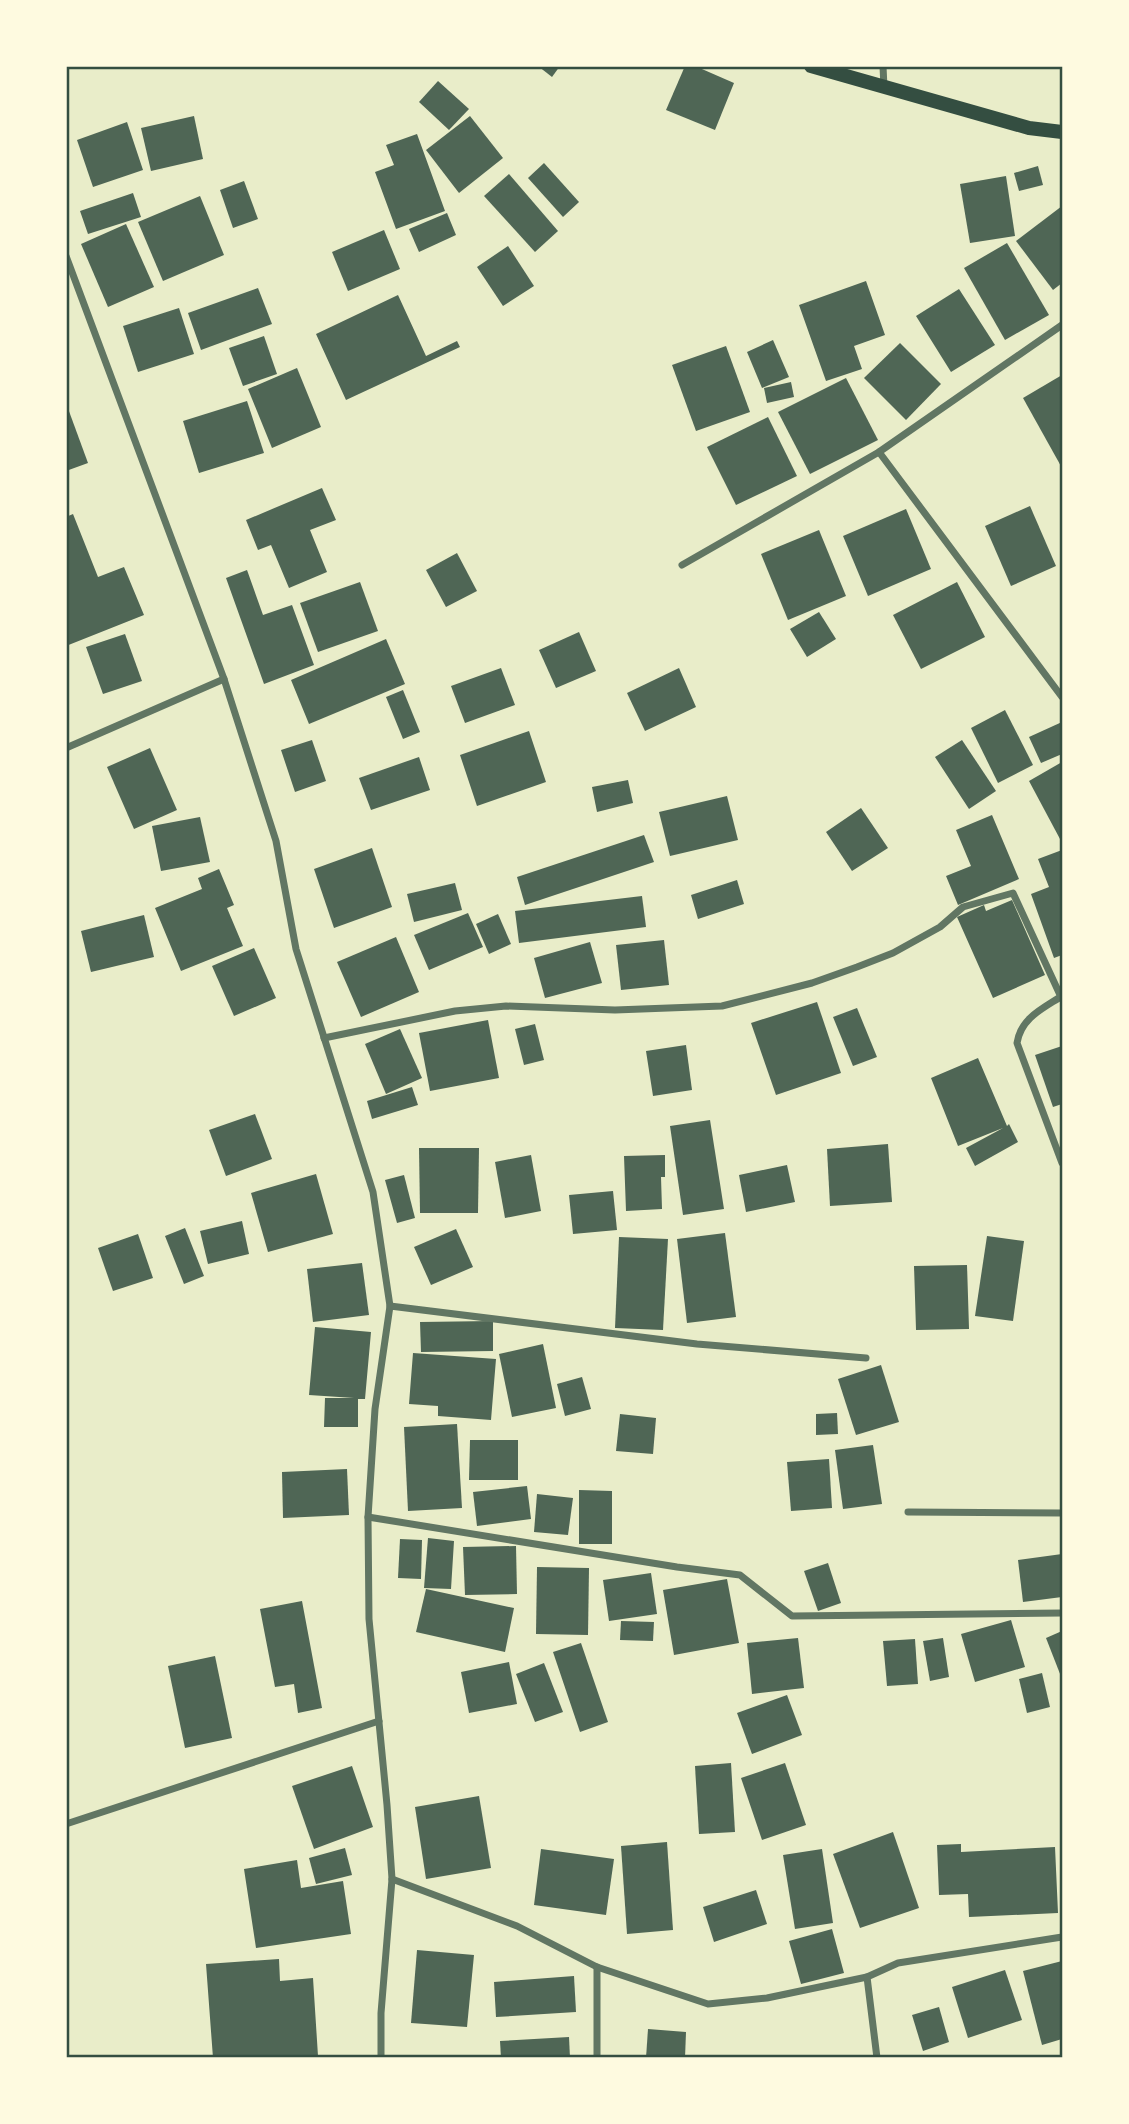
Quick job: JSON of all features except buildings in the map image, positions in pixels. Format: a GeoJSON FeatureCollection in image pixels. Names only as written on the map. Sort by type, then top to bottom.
{"type":"FeatureCollection","features":[{"type":"Feature","properties":{"kind":"main road"},"geometry":{"type":"LineString","coordinates":[[811,66],[884,89],[1029,128],[1062,132]]}},
{"type":"Feature","properties":{"kind":"street"},"geometry":{"type":"LineString","coordinates":[[883,66],[884,89]]}},
{"type":"Feature","properties":{"kind":"street"},"geometry":{"type":"LineString","coordinates":[[66,256],[224,678],[276,841],[296,949],[373,1192],[390,1306],[374,1409],[368,1517],[369,1619],[392,1880],[381,2013],[381,2057]]}},
{"type":"Feature","properties":{"kind":"street"},"geometry":{"type":"LineString","coordinates":[[681,565],[879,453],[1062,325]]}},
{"type":"Feature","properties":{"kind":"street"},"geometry":{"type":"LineString","coordinates":[[879,453],[1062,697]]}},
{"type":"Feature","properties":{"kind":"street"},"geometry":{"type":"LineString","coordinates":[[66,748],[224,678]]}},
{"type":"Feature","properties":{"kind":"street"},"geometry":{"type":"LineString","coordinates":[[324,1038],[455,1011],[506,1006],[615,1010],[722,1006],[812,983],[857,967],[893,953],[940,927],[963,907],[1013,893],[1062,997],[1022,1025],[1017,1043],[1062,1163]]}},
{"type":"Feature","properties":{"kind":"street"},"geometry":{"type":"LineString","coordinates":[[390,1306],[697,1344],[866,1358]]}},
{"type":"Feature","properties":{"kind":"street"},"geometry":{"type":"LineString","coordinates":[[908,1512],[1062,1513]]}},
{"type":"Feature","properties":{"kind":"street"},"geometry":{"type":"LineString","coordinates":[[368,1517],[740,1575],[792,1616],[1062,1613]]}},
{"type":"Feature","properties":{"kind":"street"},"geometry":{"type":"LineString","coordinates":[[66,1825],[379,1720]]}},
{"type":"Feature","properties":{"kind":"street"},"geometry":{"type":"LineString","coordinates":[[392,1880],[517,1926],[597,1967],[708,2004],[767,1998],[867,1977],[898,1963],[1062,1937]]}},
{"type":"Feature","properties":{"kind":"street"},"geometry":{"type":"LineString","coordinates":[[597,1967],[597,2057]]}},
{"type":"Feature","properties":{"kind":"street"},"geometry":{"type":"LineString","coordinates":[[867,1977],[877,2057]]}}]}
